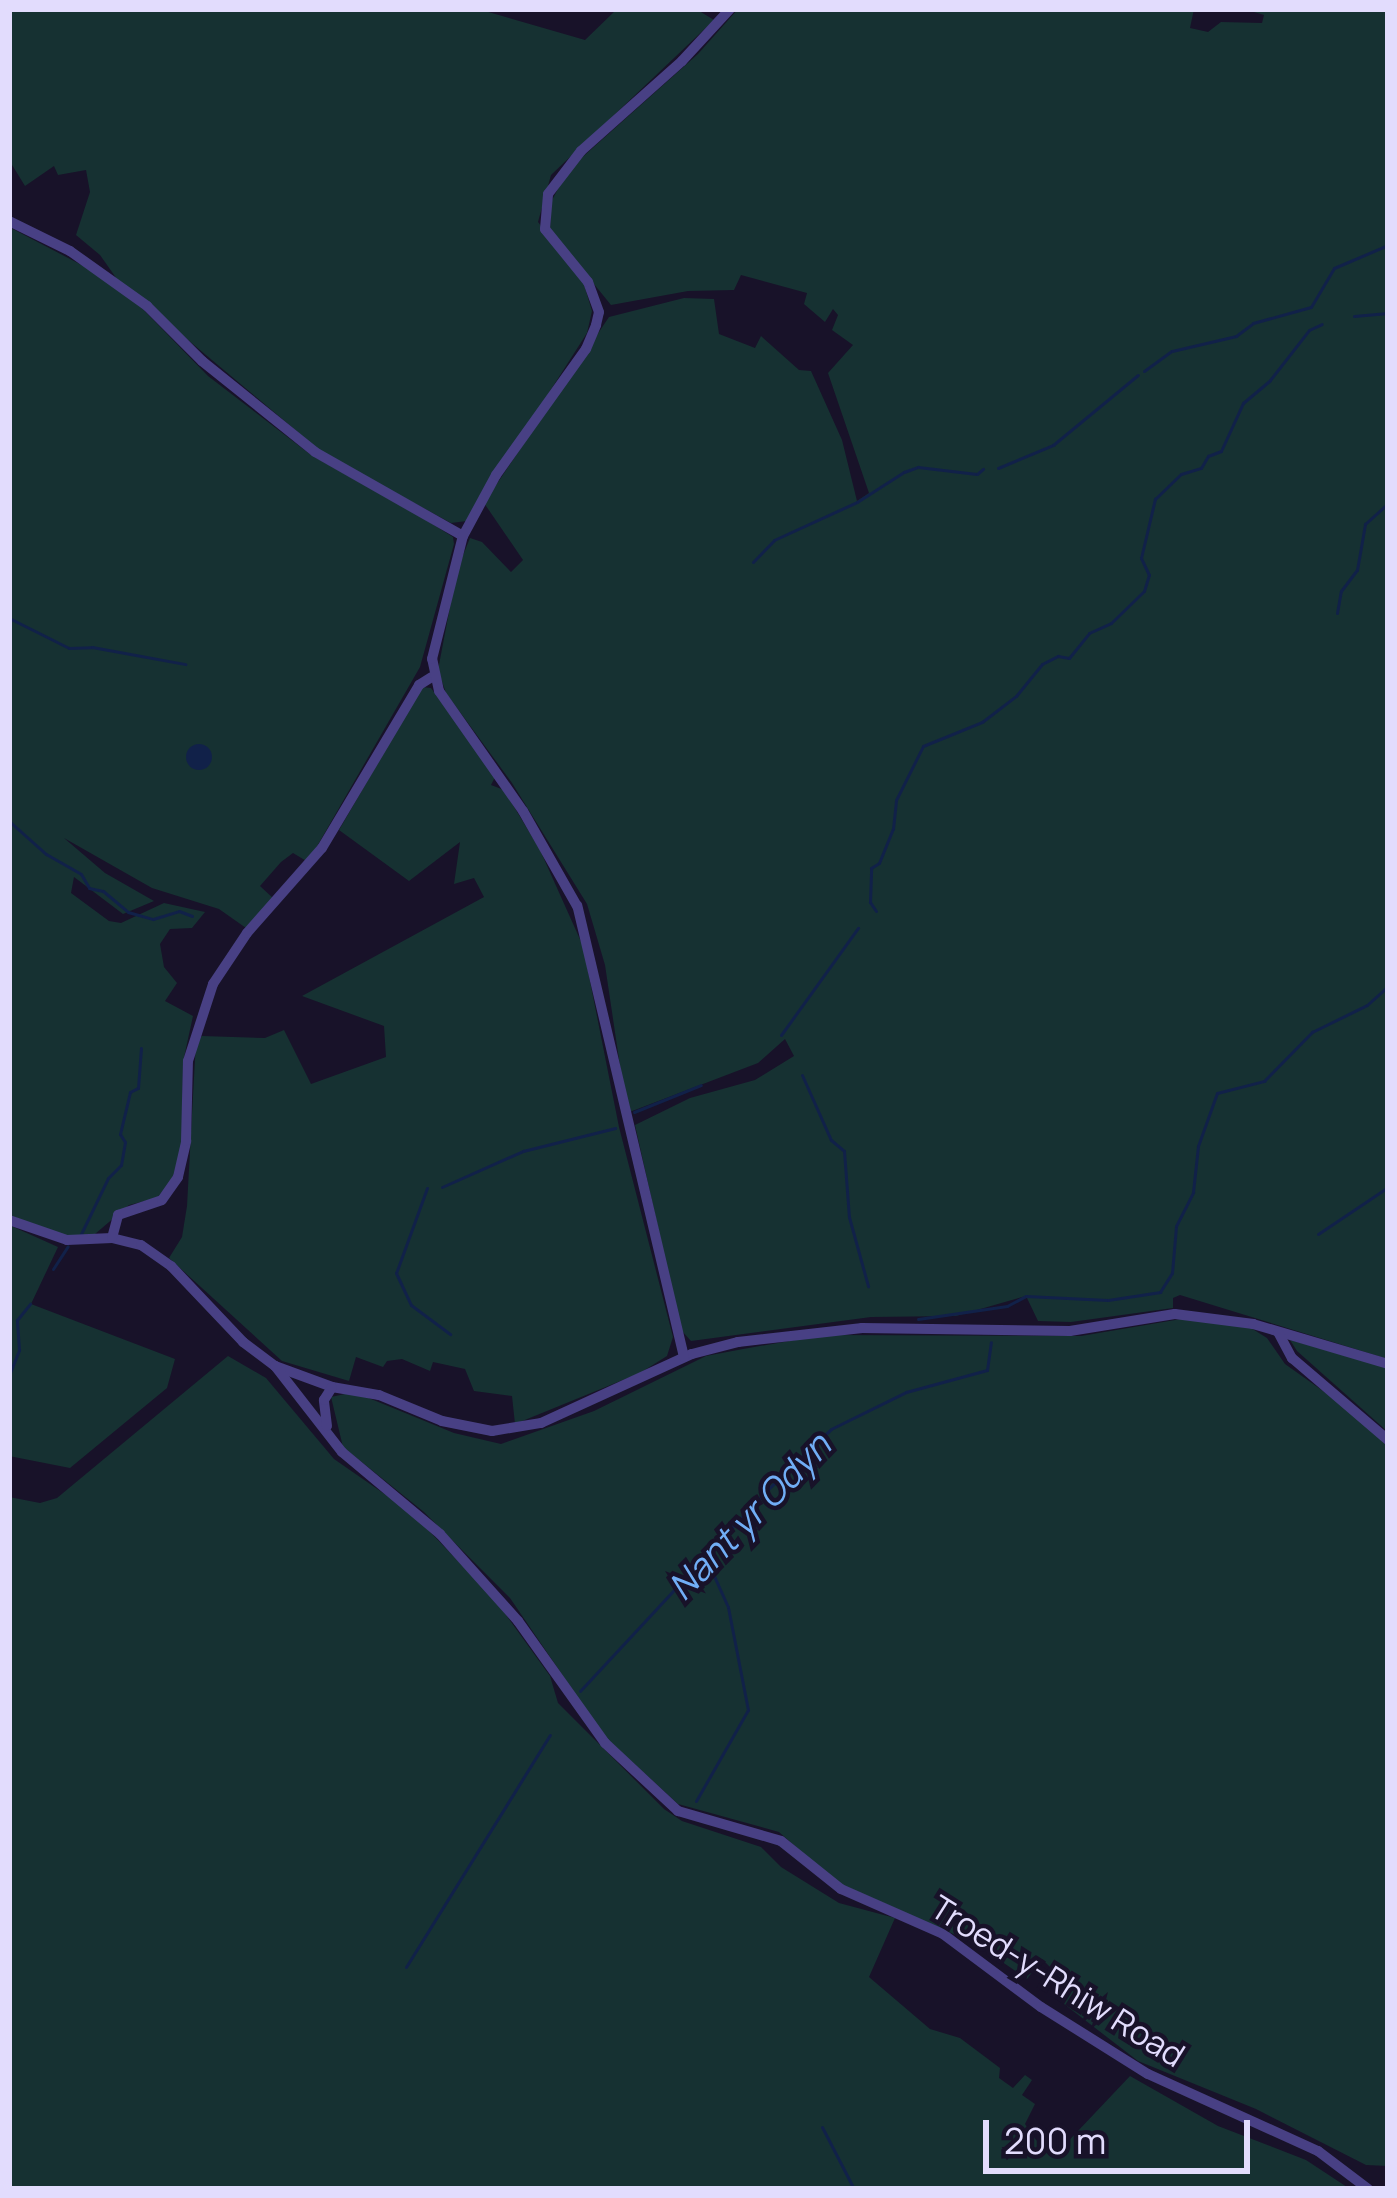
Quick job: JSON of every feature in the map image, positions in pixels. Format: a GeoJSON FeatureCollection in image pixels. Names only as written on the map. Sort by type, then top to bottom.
{"type":"FeatureCollection","features":[{"type":"Feature","properties":{"kind":"street"},"geometry":{"type":"LineString","coordinates":[[683,1358],[577,906],[523,811],[432,677],[440,621],[463,536],[496,475],[586,349],[596,325],[599,312],[588,282],[545,229],[548,194],[580,151],[682,61],[730,9]]}},
{"type":"Feature","properties":{"kind":"street"},"geometry":{"type":"LineString","coordinates":[[9,221],[70,251],[147,306],[202,361],[315,452],[463,536]]}},
{"type":"Feature","properties":{"kind":"street"},"geometry":{"type":"LineString","coordinates":[[112,1238],[118,1215],[162,1200],[178,1177],[186,1141],[188,1061],[213,984],[247,933],[322,848],[419,685],[432,677]]}},
{"type":"Feature","properties":{"kind":"street","name":"Troed-y-Rhiw Road"},"geometry":{"type":"LineString","coordinates":[[9,1220],[67,1240],[112,1238],[141,1245],[171,1266],[243,1342],[275,1366],[342,1453],[440,1534],[518,1621],[604,1743],[678,1811],[781,1841],[841,1889],[943,1934],[1041,2007],[1148,2074],[1318,2151],[1367,2189]]}},
{"type":"Feature","properties":{"kind":"street","name":"Troed-y-Rhiw Road"},"geometry":{"type":"LineString","coordinates":[[275,1366],[332,1387],[367,1391],[464,1427],[518,1429],[683,1358],[738,1342],[832,1330],[1070,1330],[1174,1314],[1228,1319],[1388,1364]]}},
{"type":"Feature","properties":{"kind":"street"},"geometry":{"type":"LineString","coordinates":[[1278,1332],[1292,1358],[1388,1440]]}},
{"type":"Feature","properties":{"kind":"street"},"geometry":{"type":"LineString","coordinates":[[328,1429],[324,1400],[332,1387]]}},
{"type":"Feature","properties":{"kind":"green space"},"geometry":{"type":"Polygon","coordinates":[[[9,9],[478,9],[585,40],[617,9],[696,9],[714,20],[551,175],[538,222],[583,281],[592,311],[587,333],[467,521],[451,523],[324,454],[119,282],[100,255],[76,235],[90,192],[86,170],[58,175],[54,166],[25,186],[9,160],[9,9]]]}},
{"type":"Feature","properties":{"kind":"green space"},"geometry":{"type":"Polygon","coordinates":[[[738,9],[1194,9],[1190,28],[1208,32],[1221,22],[1262,23],[1264,15],[1244,9],[1388,9],[1388,1359],[1180,1295],[1173,1298],[1173,1308],[1071,1322],[1038,1321],[1026,1296],[956,1316],[871,1317],[691,1341],[681,1330],[635,1125],[690,1098],[755,1080],[794,1056],[785,1039],[758,1063],[627,1113],[605,965],[587,904],[512,783],[446,693],[438,670],[457,570],[470,538],[482,542],[511,572],[523,560],[484,503],[609,317],[684,298],[714,299],[719,334],[755,348],[761,336],[799,370],[811,371],[842,440],[857,501],[869,493],[828,373],[853,345],[832,330],[838,315],[833,309],[825,322],[804,304],[807,293],[741,275],[734,290],[688,291],[611,305],[550,230],[551,202],[568,170],[698,54],[738,9]]]}},
{"type":"Feature","properties":{"kind":"green space"},"geometry":{"type":"Polygon","coordinates":[[[9,227],[93,271],[134,300],[208,376],[311,455],[426,520],[453,537],[454,544],[420,667],[308,862],[293,853],[281,862],[260,886],[274,899],[246,928],[219,909],[152,888],[64,838],[105,873],[154,901],[123,914],[74,877],[71,893],[109,921],[121,923],[164,903],[205,912],[192,928],[170,929],[160,944],[164,967],[177,983],[165,1001],[193,1016],[183,1062],[182,1147],[175,1176],[157,1198],[129,1205],[95,1234],[69,1237],[9,1215],[9,227]]]}},
{"type":"Feature","properties":{"kind":"green space"},"geometry":{"type":"Polygon","coordinates":[[[422,687],[431,688],[495,777],[491,785],[504,790],[540,850],[583,946],[619,1127],[673,1337],[667,1356],[640,1373],[515,1424],[512,1396],[474,1391],[465,1369],[433,1362],[430,1371],[402,1359],[387,1361],[383,1367],[356,1357],[349,1381],[282,1361],[169,1258],[182,1237],[187,1206],[196,1041],[202,1036],[265,1038],[284,1030],[311,1084],[386,1057],[384,1026],[302,996],[484,897],[474,878],[454,884],[460,842],[409,881],[339,830],[422,687]]]}},
{"type":"Feature","properties":{"kind":"green space"},"geometry":{"type":"Polygon","coordinates":[[[9,1225],[58,1247],[31,1304],[175,1359],[167,1388],[70,1468],[9,1456],[9,1225]]]}},
{"type":"Feature","properties":{"kind":"green space"},"geometry":{"type":"Polygon","coordinates":[[[1181,1319],[1251,1328],[1267,1338],[1285,1364],[1361,1418],[1388,1447],[1388,2166],[1366,2165],[1256,2109],[1138,2061],[1055,1997],[1065,1982],[1042,1959],[1027,1979],[976,1944],[836,1882],[779,1832],[678,1804],[604,1736],[510,1598],[424,1512],[343,1447],[331,1397],[354,1392],[454,1433],[501,1444],[594,1411],[706,1356],[743,1349],[824,1335],[1081,1336],[1181,1319]]]}},
{"type":"Feature","properties":{"kind":"green space"},"geometry":{"type":"Polygon","coordinates":[[[1290,1340],[1388,1367],[1388,1432],[1297,1351],[1290,1340]]]}},
{"type":"Feature","properties":{"kind":"green space"},"geometry":{"type":"Polygon","coordinates":[[[228,1356],[266,1378],[334,1459],[409,1511],[435,1537],[496,1601],[550,1676],[558,1703],[664,1809],[682,1821],[761,1847],[781,1867],[839,1903],[895,1918],[869,1977],[930,2029],[960,2038],[1000,2068],[999,2078],[1013,2088],[1025,2075],[1032,2080],[1022,2095],[1035,2104],[1025,2124],[1036,2140],[1058,2152],[1130,2076],[1218,2126],[1306,2160],[1350,2189],[9,2189],[9,1497],[40,1503],[57,1498],[228,1356]]]}},
{"type":"Feature","properties":{"kind":"water"},"geometry":{"type":"Polygon","coordinates":[[[199,744],[209,747],[209,767],[199,770],[189,767],[186,757],[189,747],[199,744]]]}},
{"type":"Feature","properties":{"kind":"waterway"},"geometry":{"type":"LineString","coordinates":[[1144,371],[1172,351],[1236,336],[1253,323],[1311,307],[1334,268],[1388,245]]}},
{"type":"Feature","properties":{"kind":"waterway"},"geometry":{"type":"LineString","coordinates":[[1354,316],[1388,313]]}},
{"type":"Feature","properties":{"kind":"waterway"},"geometry":{"type":"LineString","coordinates":[[876,911],[870,902],[871,868],[879,863],[893,829],[896,800],[923,746],[982,722],[1016,696],[1042,664],[1058,656],[1069,658],[1089,633],[1111,623],[1144,591],[1149,575],[1141,558],[1155,499],[1181,474],[1201,468],[1208,456],[1221,451],[1243,403],[1270,380],[1309,330],[1322,324]]}},
{"type":"Feature","properties":{"kind":"waterway"},"geometry":{"type":"LineString","coordinates":[[998,468],[1053,445],[1138,375]]}},
{"type":"Feature","properties":{"kind":"waterway"},"geometry":{"type":"LineString","coordinates":[[753,562],[774,540],[857,502],[904,472],[918,467],[977,474],[983,469]]}},
{"type":"Feature","properties":{"kind":"waterway"},"geometry":{"type":"LineString","coordinates":[[1337,613],[1341,591],[1357,570],[1365,524],[1388,503]]}},
{"type":"Feature","properties":{"kind":"waterway"},"geometry":{"type":"LineString","coordinates":[[9,618],[69,648],[92,647],[185,664]]}},
{"type":"Feature","properties":{"kind":"waterway"},"geometry":{"type":"LineString","coordinates":[[9,821],[46,854],[81,874],[89,888],[103,891],[128,912],[153,919],[179,911],[192,916]]}},
{"type":"Feature","properties":{"kind":"waterway"},"geometry":{"type":"LineString","coordinates":[[781,1035],[858,928]]}},
{"type":"Feature","properties":{"kind":"waterway","name":"Nant yr Odyn"},"geometry":{"type":"LineString","coordinates":[[918,1319],[1007,1306],[1026,1296],[1108,1300],[1160,1292],[1172,1273],[1176,1226],[1193,1192],[1198,1146],[1217,1093],[1264,1081],[1312,1032],[1367,1005],[1388,986]]}},
{"type":"Feature","properties":{"kind":"waterway"},"geometry":{"type":"LineString","coordinates":[[80,1236],[108,1178],[121,1165],[125,1142],[120,1134],[130,1092],[138,1088],[141,1048]]}},
{"type":"Feature","properties":{"kind":"waterway"},"geometry":{"type":"LineString","coordinates":[[802,1075],[831,1140],[844,1151],[849,1217],[868,1286]]}},
{"type":"Feature","properties":{"kind":"waterway"},"geometry":{"type":"LineString","coordinates":[[634,1112],[701,1085]]}},
{"type":"Feature","properties":{"kind":"waterway"},"geometry":{"type":"LineString","coordinates":[[442,1187],[523,1151],[615,1128]]}},
{"type":"Feature","properties":{"kind":"waterway"},"geometry":{"type":"LineString","coordinates":[[1318,1234],[1388,1187]]}},
{"type":"Feature","properties":{"kind":"waterway"},"geometry":{"type":"LineString","coordinates":[[427,1188],[396,1273],[411,1305],[450,1334]]}},
{"type":"Feature","properties":{"kind":"waterway"},"geometry":{"type":"LineString","coordinates":[[53,1269],[68,1246]]}},
{"type":"Feature","properties":{"kind":"waterway"},"geometry":{"type":"LineString","coordinates":[[9,1375],[19,1350],[17,1320],[30,1304]]}},
{"type":"Feature","properties":{"kind":"waterway","name":"Nant yr Odyn"},"geometry":{"type":"LineString","coordinates":[[580,1691],[762,1495],[831,1429],[906,1392],[987,1370],[991,1342]]}},
{"type":"Feature","properties":{"kind":"waterway"},"geometry":{"type":"LineString","coordinates":[[696,1801],[748,1710],[728,1607],[705,1556]]}},
{"type":"Feature","properties":{"kind":"waterway","name":"Nant yr Odyn"},"geometry":{"type":"LineString","coordinates":[[406,1967],[550,1735]]}},
{"type":"Feature","properties":{"kind":"waterway"},"geometry":{"type":"LineString","coordinates":[[822,2127],[854,2189]]}}]}
